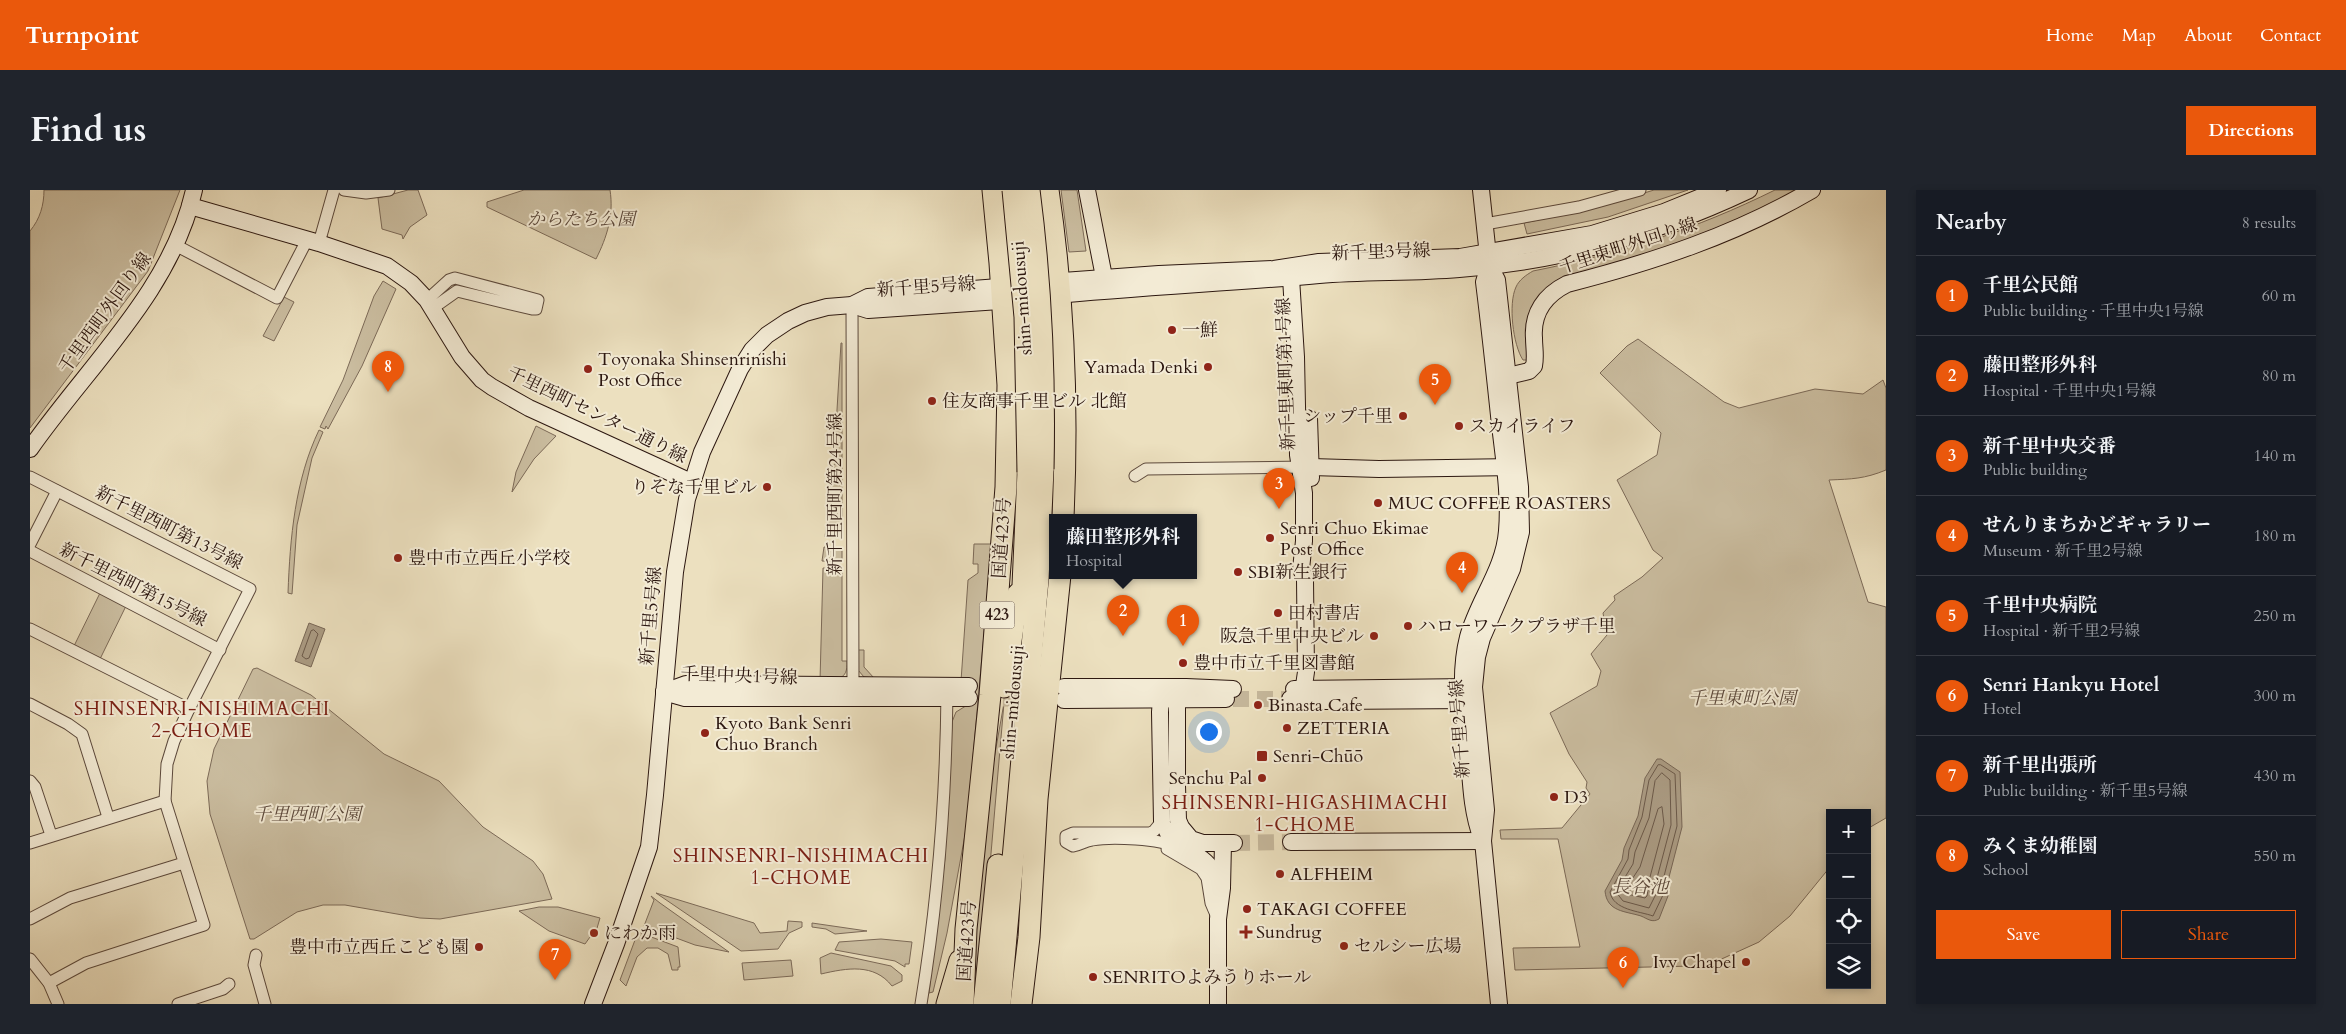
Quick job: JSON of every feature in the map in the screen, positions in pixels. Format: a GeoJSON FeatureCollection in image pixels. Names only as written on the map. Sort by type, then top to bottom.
{"type":"FeatureCollection","features":[{"type":"Feature","properties":{"kind":"highway","name":"shin-midousuji"},"geometry":{"type":"LineString","coordinates":[[1028,190],[1040,316],[1044,419],[1035,470]]}},
{"type":"Feature","properties":{"kind":"highway"},"geometry":{"type":"LineString","coordinates":[[1048,190],[1059,288],[1066,394],[1064,514]]}},
{"type":"Feature","properties":{"kind":"highway","name":"shin-midousuji"},"geometry":{"type":"LineString","coordinates":[[998,192],[1025,317],[1035,470],[1030,573],[1000,1004]]}},
{"type":"Feature","properties":{"kind":"highway","name":"国道423号"},"geometry":{"type":"LineString","coordinates":[[963,1004],[966,929],[990,695],[1006,487],[1008,403],[998,192]]}},
{"type":"Feature","properties":{"kind":"highway","name":"shin-midousuji"},"geometry":{"type":"LineString","coordinates":[[984,1004],[1012,725],[1023,592],[1030,573]]}},
{"type":"Feature","properties":{"kind":"highway"},"geometry":{"type":"LineString","coordinates":[[978,822],[1030,573]]}},
{"type":"Feature","properties":{"kind":"highway"},"geometry":{"type":"LineString","coordinates":[[1030,573],[1040,626],[1034,786],[1037,799]]}},
{"type":"Feature","properties":{"kind":"highway"},"geometry":{"type":"LineString","coordinates":[[1021,1004],[1029,937],[1037,799],[1060,579]]}},
{"type":"Feature","properties":{"kind":"main road"},"geometry":{"type":"LineString","coordinates":[[946,1004],[955,978],[966,929]]}},
{"type":"Feature","properties":{"kind":"main road"},"geometry":{"type":"LineString","coordinates":[[1029,937],[1032,1004]]}},
{"type":"Feature","properties":{"kind":"street"},"geometry":{"type":"LineString","coordinates":[[175,245],[277,298],[313,242],[334,190]]}},
{"type":"Feature","properties":{"kind":"street"},"geometry":{"type":"LineString","coordinates":[[344,190],[366,193],[388,190]]}},
{"type":"Feature","properties":{"kind":"street"},"geometry":{"type":"LineString","coordinates":[[1087,190],[1104,277]]}},
{"type":"Feature","properties":{"kind":"street","name":"新千里2号線"},"geometry":{"type":"LineString","coordinates":[[1482,190],[1488,259],[1484,282],[1512,467],[1521,493],[1520,540],[1512,569],[1482,638],[1469,693],[1474,819],[1483,841],[1499,1004]]}},
{"type":"Feature","properties":{"kind":"street"},"geometry":{"type":"LineString","coordinates":[[1485,224],[1579,207],[1640,190]]}},
{"type":"Feature","properties":{"kind":"street","name":"新千里3号線"},"geometry":{"type":"LineString","coordinates":[[1003,294],[1059,288],[1296,274],[1461,269],[1488,259],[1592,234],[1664,212],[1718,190]]}},
{"type":"Feature","properties":{"kind":"street","name":"新千里3号線"},"geometry":{"type":"LineString","coordinates":[[1488,259],[1556,255],[1625,238],[1687,217],[1749,190]]}},
{"type":"Feature","properties":{"kind":"street","name":"千里東町外回り線"},"geometry":{"type":"LineString","coordinates":[[1508,376],[1529,372],[1534,366],[1534,327],[1536,317],[1546,298],[1557,290],[1567,284],[1635,267],[1694,247],[1769,214],[1812,190]]}},
{"type":"Feature","properties":{"kind":"street","name":"千里西町センター通り線"},"geometry":{"type":"LineString","coordinates":[[192,198],[313,242],[387,266],[411,283],[430,304],[466,363],[482,380],[503,395],[691,482]]}},
{"type":"Feature","properties":{"kind":"street","name":"千里西町外回り線"},"geometry":{"type":"LineString","coordinates":[[30,448],[145,298],[175,245],[192,198]]}},
{"type":"Feature","properties":{"kind":"street","name":"新千里2号線"},"geometry":{"type":"LineString","coordinates":[[1488,259],[1497,280],[1508,376],[1512,467]]}},
{"type":"Feature","properties":{"kind":"street","name":"新千里3号線"},"geometry":{"type":"LineString","coordinates":[[1059,288],[1104,277],[1274,269],[1296,274]]}},
{"type":"Feature","properties":{"kind":"street","name":"新千里東町第1号線"},"geometry":{"type":"LineString","coordinates":[[1296,274],[1305,467],[1512,467]]}},
{"type":"Feature","properties":{"kind":"street"},"geometry":{"type":"LineString","coordinates":[[455,278],[538,300],[536,309],[532,309],[457,291],[430,304],[449,280],[455,278]]}},
{"type":"Feature","properties":{"kind":"street","name":"新千里5号線"},"geometry":{"type":"LineString","coordinates":[[593,1004],[616,944],[648,847],[680,529],[691,482],[707,440],[745,360],[757,345],[781,325],[805,313],[827,307],[852,305],[868,310],[1003,294]]}},
{"type":"Feature","properties":{"kind":"street","name":"新千里西町第24号線"},"geometry":{"type":"LineString","coordinates":[[852,305],[852,684]]}},
{"type":"Feature","properties":{"kind":"street"},"geometry":{"type":"LineString","coordinates":[[1135,476],[1146,469],[1305,467],[1312,540],[1310,569],[1305,579],[1306,672],[1296,694],[1469,693]]}},
{"type":"Feature","properties":{"kind":"street","name":"新千里西町第13号線"},"geometry":{"type":"LineString","coordinates":[[30,477],[250,589],[189,709],[174,741],[167,764],[165,800],[204,925],[86,963],[48,983]]}},
{"type":"Feature","properties":{"kind":"street"},"geometry":{"type":"LineString","coordinates":[[30,544],[57,491]]}},
{"type":"Feature","properties":{"kind":"street","name":"新千里西町第15号線"},"geometry":{"type":"LineString","coordinates":[[30,551],[220,650]]}},
{"type":"Feature","properties":{"kind":"street"},"geometry":{"type":"LineString","coordinates":[[30,629],[189,709]]}},
{"type":"Feature","properties":{"kind":"street","name":"千里中央1号線"},"geometry":{"type":"LineString","coordinates":[[664,692],[686,684],[852,684],[947,692]]}},
{"type":"Feature","properties":{"kind":"street"},"geometry":{"type":"LineString","coordinates":[[843,698],[852,684]]}},
{"type":"Feature","properties":{"kind":"street","name":"千里中央1号線"},"geometry":{"type":"LineString","coordinates":[[664,692],[685,698],[843,698],[968,692]]}},
{"type":"Feature","properties":{"kind":"street"},"geometry":{"type":"LineString","coordinates":[[921,1004],[936,890],[943,809],[947,692]]}},
{"type":"Feature","properties":{"kind":"street"},"geometry":{"type":"LineString","coordinates":[[1064,693],[1233,694]]}},
{"type":"Feature","properties":{"kind":"street"},"geometry":{"type":"LineString","coordinates":[[1170,693],[1178,820],[1191,839],[1203,843],[1228,843]]}},
{"type":"Feature","properties":{"kind":"street"},"geometry":{"type":"LineString","coordinates":[[1170,693],[1164,825],[1173,841],[1192,853],[1213,872],[1219,911]]}},
{"type":"Feature","properties":{"kind":"street"},"geometry":{"type":"LineString","coordinates":[[30,704],[68,724],[82,734],[108,817]]}},
{"type":"Feature","properties":{"kind":"street"},"geometry":{"type":"LineString","coordinates":[[30,781],[35,787],[51,835]]}},
{"type":"Feature","properties":{"kind":"street"},"geometry":{"type":"LineString","coordinates":[[1144,840],[1159,834],[1170,819],[1172,801],[1177,786]]}},
{"type":"Feature","properties":{"kind":"street"},"geometry":{"type":"LineString","coordinates":[[30,843],[165,800]]}},
{"type":"Feature","properties":{"kind":"street"},"geometry":{"type":"LineString","coordinates":[[1164,825],[1150,833],[1068,833],[1066,836],[1068,845],[1073,846],[1097,840],[1144,840],[1169,843],[1192,853],[1209,852],[1228,843]]}},
{"type":"Feature","properties":{"kind":"street"},"geometry":{"type":"LineString","coordinates":[[1291,842],[1483,841]]}},
{"type":"Feature","properties":{"kind":"street"},"geometry":{"type":"LineString","coordinates":[[1218,1004],[1219,911],[1228,843]]}},
{"type":"Feature","properties":{"kind":"street"},"geometry":{"type":"LineString","coordinates":[[1082,844],[1149,846],[1173,851],[1199,866],[1206,875],[1211,903],[1219,911]]}},
{"type":"Feature","properties":{"kind":"street"},"geometry":{"type":"LineString","coordinates":[[30,919],[70,898],[184,863]]}},
{"type":"Feature","properties":{"kind":"street"},"geometry":{"type":"LineString","coordinates":[[256,955],[254,965],[265,1004]]}},
{"type":"Feature","properties":{"kind":"street"},"geometry":{"type":"LineString","coordinates":[[30,960],[48,983],[58,1004]]}},
{"type":"Feature","properties":{"kind":"street"},"geometry":{"type":"LineString","coordinates":[[180,1004],[223,989],[229,984]]}},
{"type":"Feature","properties":{"kind":"green space"},"geometry":{"type":"Polygon","coordinates":[[[44,190],[180,190],[148,271],[30,428],[30,231],[41,212],[44,190]]]}},
{"type":"Feature","properties":{"kind":"green space"},"geometry":{"type":"Polygon","coordinates":[[[408,190],[418,190],[427,215],[410,227],[403,239],[402,235],[382,229],[378,198],[408,190]]]}},
{"type":"Feature","properties":{"kind":"green space","name":"からたち公園"},"geometry":{"type":"Polygon","coordinates":[[[524,190],[610,190],[609,226],[596,259],[487,207],[487,202],[524,190]]]}},
{"type":"Feature","properties":{"kind":"green space"},"geometry":{"type":"Polygon","coordinates":[[[1061,190],[1077,190],[1086,251],[1069,252],[1061,190]]]}},
{"type":"Feature","properties":{"kind":"green space"},"geometry":{"type":"Polygon","coordinates":[[[1654,190],[1688,190],[1608,217],[1527,234],[1524,223],[1595,208],[1654,190]]]}},
{"type":"Feature","properties":{"kind":"green space"},"geometry":{"type":"Polygon","coordinates":[[[1775,190],[1798,190],[1748,216],[1669,248],[1558,280],[1547,288],[1534,305],[1529,324],[1529,360],[1523,360],[1514,335],[1512,303],[1517,284],[1528,274],[1533,271],[1596,257],[1657,239],[1716,217],[1775,190]]]}},
{"type":"Feature","properties":{"kind":"green space"},"geometry":{"type":"Polygon","coordinates":[[[383,281],[396,289],[362,366],[328,429],[326,426],[325,429],[320,427],[343,380],[374,296],[383,281]]]}},
{"type":"Feature","properties":{"kind":"green space"},"geometry":{"type":"Polygon","coordinates":[[[284,297],[294,302],[274,341],[263,336],[284,297]]]}},
{"type":"Feature","properties":{"kind":"green space","name":"千里東町公園"},"geometry":{"type":"Polygon","coordinates":[[[1638,339],[1724,402],[1739,408],[1815,389],[1863,394],[1883,380],[1886,388],[1886,470],[1858,478],[1829,480],[1868,602],[1886,607],[1886,818],[1871,827],[1871,809],[1826,809],[1826,872],[1790,916],[1759,942],[1715,962],[1695,966],[1515,970],[1513,948],[1580,947],[1558,839],[1501,839],[1500,830],[1562,828],[1590,794],[1586,788],[1587,782],[1569,754],[1550,713],[1597,686],[1601,671],[1591,654],[1607,635],[1603,613],[1615,600],[1614,596],[1642,577],[1663,558],[1653,550],[1617,480],[1657,455],[1661,433],[1600,373],[1627,346],[1638,339]]]}},
{"type":"Feature","properties":{"kind":"green space"},"geometry":{"type":"Polygon","coordinates":[[[841,343],[842,460],[834,460],[841,343]]]}},
{"type":"Feature","properties":{"kind":"green space"},"geometry":{"type":"Polygon","coordinates":[[[536,426],[556,436],[534,459],[512,492],[516,472],[536,426]]]}},
{"type":"Feature","properties":{"kind":"green space"},"geometry":{"type":"Polygon","coordinates":[[[319,430],[323,432],[312,458],[297,525],[292,594],[288,593],[290,551],[295,510],[304,469],[319,430]]]}},
{"type":"Feature","properties":{"kind":"green space"},"geometry":{"type":"Polygon","coordinates":[[[834,464],[842,464],[842,537],[825,537],[834,464]]]}},
{"type":"Feature","properties":{"kind":"green space"},"geometry":{"type":"Polygon","coordinates":[[[974,544],[992,544],[967,824],[947,933],[933,992],[929,993],[945,858],[952,722],[956,712],[969,704],[961,681],[968,580],[978,573],[978,564],[973,564],[974,544]]]}},
{"type":"Feature","properties":{"kind":"green space"},"geometry":{"type":"Polygon","coordinates":[[[824,547],[842,547],[842,562],[822,561],[824,547]]]}},
{"type":"Feature","properties":{"kind":"green space"},"geometry":{"type":"Polygon","coordinates":[[[823,568],[842,569],[842,661],[847,661],[847,668],[840,678],[820,681],[823,568]]]}},
{"type":"Feature","properties":{"kind":"green space"},"geometry":{"type":"Polygon","coordinates":[[[100,593],[126,606],[100,659],[74,646],[100,593]]]}},
{"type":"Feature","properties":{"kind":"green space"},"geometry":{"type":"Polygon","coordinates":[[[857,650],[864,650],[864,667],[874,678],[864,677],[858,670],[857,650]]]}},
{"type":"Feature","properties":{"kind":"green space","name":"千里西町公園"},"geometry":{"type":"Polygon","coordinates":[[[257,668],[311,695],[384,754],[439,781],[483,827],[533,861],[543,874],[552,899],[440,919],[420,918],[345,905],[323,905],[297,912],[254,939],[250,939],[210,814],[207,781],[214,749],[253,669],[257,668]]]}},
{"type":"Feature","properties":{"kind":"green space"},"geometry":{"type":"Polygon","coordinates":[[[1004,703],[978,1004],[968,1004],[986,804],[1004,703]]]}},
{"type":"Feature","properties":{"kind":"green space"},"geometry":{"type":"Polygon","coordinates":[[[656,893],[754,923],[760,933],[787,931],[788,921],[802,922],[802,927],[789,933],[778,949],[741,951],[656,893]]]}},
{"type":"Feature","properties":{"kind":"green space"},"geometry":{"type":"Polygon","coordinates":[[[651,896],[729,952],[695,945],[644,926],[654,900],[651,896]]]}},
{"type":"Feature","properties":{"kind":"green space"},"geometry":{"type":"Polygon","coordinates":[[[539,907],[558,907],[600,918],[595,935],[590,937],[585,944],[549,931],[519,911],[539,907]]]}},
{"type":"Feature","properties":{"kind":"green space"},"geometry":{"type":"Polygon","coordinates":[[[812,923],[867,931],[835,934],[826,929],[812,927],[812,923]]]}},
{"type":"Feature","properties":{"kind":"green space"},"geometry":{"type":"Polygon","coordinates":[[[638,932],[678,947],[680,967],[678,967],[678,970],[672,970],[668,954],[658,948],[647,948],[637,957],[626,986],[620,980],[638,932]]]}},
{"type":"Feature","properties":{"kind":"green space"},"geometry":{"type":"Polygon","coordinates":[[[881,939],[912,942],[909,964],[905,964],[905,967],[895,961],[835,950],[839,942],[881,939]]]}},
{"type":"Feature","properties":{"kind":"green space"},"geometry":{"type":"Polygon","coordinates":[[[831,953],[891,966],[902,975],[902,981],[892,986],[877,974],[860,969],[821,974],[820,958],[831,953]]]}},
{"type":"Feature","properties":{"kind":"green space"},"geometry":{"type":"Polygon","coordinates":[[[791,960],[793,976],[744,980],[742,963],[791,960]]]}},
{"type":"Feature","properties":{"kind":"water"},"geometry":{"type":"Polygon","coordinates":[[[309,623],[325,629],[311,667],[295,661],[309,623]]]}},
{"type":"Feature","properties":{"kind":"water","name":"長谷池"},"geometry":{"type":"Polygon","coordinates":[[[1657,759],[1661,759],[1680,772],[1682,827],[1668,881],[1668,896],[1659,919],[1652,921],[1613,907],[1606,898],[1605,891],[1622,860],[1624,848],[1638,816],[1645,778],[1657,759]]]}},
{"type":"Feature","properties":{"kind":"tunnel"},"geometry":{"type":"LineString","coordinates":[[979,698],[1039,699]]}},
{"type":"Feature","properties":{"kind":"tunnel"},"geometry":{"type":"LineString","coordinates":[[1233,699],[1290,699]]}},
{"type":"Feature","properties":{"kind":"tunnel"},"geometry":{"type":"LineString","coordinates":[[1234,843],[1291,842]]}},
{"type":"Feature","properties":{"kind":"place","name":"一鮮"},"geometry":{"type":"Point","coordinates":[1172,330]}},
{"type":"Feature","properties":{"kind":"place","name":"Yamada Denki"},"geometry":{"type":"Point","coordinates":[1208,367]}},
{"type":"Feature","properties":{"kind":"place","name":"Toyonaka Shinsenrinishi Post Office"},"geometry":{"type":"Point","coordinates":[588,369]}},
{"type":"Feature","properties":{"kind":"place","name":"みくま幼稚園"},"geometry":{"type":"Point","coordinates":[388,392]}},
{"type":"Feature","properties":{"kind":"place","name":"住友商事千里ビル 北館"},"geometry":{"type":"Point","coordinates":[932,401]}},
{"type":"Feature","properties":{"kind":"place","name":"千里中央病院"},"geometry":{"type":"Point","coordinates":[1435,405]}},
{"type":"Feature","properties":{"kind":"place","name":"シップ千里"},"geometry":{"type":"Point","coordinates":[1403,416]}},
{"type":"Feature","properties":{"kind":"place","name":"スカイライフ"},"geometry":{"type":"Point","coordinates":[1459,426]}},
{"type":"Feature","properties":{"kind":"place","name":"りそな千里ビル"},"geometry":{"type":"Point","coordinates":[767,487]}},
{"type":"Feature","properties":{"kind":"place","name":"MUC COFFEE ROASTERS"},"geometry":{"type":"Point","coordinates":[1378,503]}},
{"type":"Feature","properties":{"kind":"place","name":"新千里中央交番"},"geometry":{"type":"Point","coordinates":[1279,509]}},
{"type":"Feature","properties":{"kind":"place","name":"Senri Chuo Ekimae Post Office"},"geometry":{"type":"Point","coordinates":[1270,538]}},
{"type":"Feature","properties":{"kind":"place","name":"豊中市立西丘小学校"},"geometry":{"type":"Point","coordinates":[398,558]}},
{"type":"Feature","properties":{"kind":"place","name":"SBI新生銀行"},"geometry":{"type":"Point","coordinates":[1238,572]}},
{"type":"Feature","properties":{"kind":"place","name":"せんりまちかどギャラリー"},"geometry":{"type":"Point","coordinates":[1462,593]}},
{"type":"Feature","properties":{"kind":"place","name":"田村書店"},"geometry":{"type":"Point","coordinates":[1278,613]}},
{"type":"Feature","properties":{"kind":"place","name":"ハローワークプラザ千里"},"geometry":{"type":"Point","coordinates":[1408,626]}},
{"type":"Feature","properties":{"kind":"place","name":"藤田整形外科"},"geometry":{"type":"Point","coordinates":[1123,636]}},
{"type":"Feature","properties":{"kind":"place","name":"阪急千里中央ビル"},"geometry":{"type":"Point","coordinates":[1374,636]}},
{"type":"Feature","properties":{"kind":"place","name":"千里公民館"},"geometry":{"type":"Point","coordinates":[1183,646]}},
{"type":"Feature","properties":{"kind":"place","name":"豊中市立千里図書館"},"geometry":{"type":"Point","coordinates":[1183,663]}},
{"type":"Feature","properties":{"kind":"place","name":"Binasta Cafe"},"geometry":{"type":"Point","coordinates":[1258,705]}},
{"type":"Feature","properties":{"kind":"place","name":"ZETTERIA"},"geometry":{"type":"Point","coordinates":[1287,728]}},
{"type":"Feature","properties":{"kind":"place","name":"Kyoto Bank Senri Chuo Branch"},"geometry":{"type":"Point","coordinates":[705,733]}},
{"type":"Feature","properties":{"kind":"place","name":"Senri-Chūō"},"geometry":{"type":"Point","coordinates":[1262,756]}},
{"type":"Feature","properties":{"kind":"place","name":"Senchu Pal"},"geometry":{"type":"Point","coordinates":[1262,778]}},
{"type":"Feature","properties":{"kind":"place","name":"D3"},"geometry":{"type":"Point","coordinates":[1554,797]}},
{"type":"Feature","properties":{"kind":"place","name":"ALFHEIM"},"geometry":{"type":"Point","coordinates":[1280,874]}},
{"type":"Feature","properties":{"kind":"place","name":"TAKAGI COFFEE"},"geometry":{"type":"Point","coordinates":[1247,909]}},
{"type":"Feature","properties":{"kind":"place","name":"Sundrug"},"geometry":{"type":"Point","coordinates":[1246,932]}},
{"type":"Feature","properties":{"kind":"place","name":"にわか雨"},"geometry":{"type":"Point","coordinates":[594,933]}},
{"type":"Feature","properties":{"kind":"place","name":"セルシー広場"},"geometry":{"type":"Point","coordinates":[1344,946]}},
{"type":"Feature","properties":{"kind":"place","name":"豊中市立西丘こども園"},"geometry":{"type":"Point","coordinates":[479,947]}},
{"type":"Feature","properties":{"kind":"place","name":"Ivy Chapel"},"geometry":{"type":"Point","coordinates":[1746,962]}},
{"type":"Feature","properties":{"kind":"place","name":"SENRITOよみうりホール"},"geometry":{"type":"Point","coordinates":[1093,977]}},
{"type":"Feature","properties":{"kind":"place","name":"新千里出張所"},"geometry":{"type":"Point","coordinates":[555,980]}},
{"type":"Feature","properties":{"kind":"place","name":"Senri Hankyu Hotel"},"geometry":{"type":"Point","coordinates":[1623,988]}},
{"type":"Feature","properties":{"kind":"district","name":"SHINSENRI-NISHIMACHI 2-CHOME"},"geometry":{"type":"Point","coordinates":[202,720]}},
{"type":"Feature","properties":{"kind":"district","name":"SHINSENRI-HIGASHIMACHI 1-CHOME"},"geometry":{"type":"Point","coordinates":[1305,814]}},
{"type":"Feature","properties":{"kind":"district","name":"SHINSENRI-NISHIMACHI 1-CHOME"},"geometry":{"type":"Point","coordinates":[801,867]}}]}
